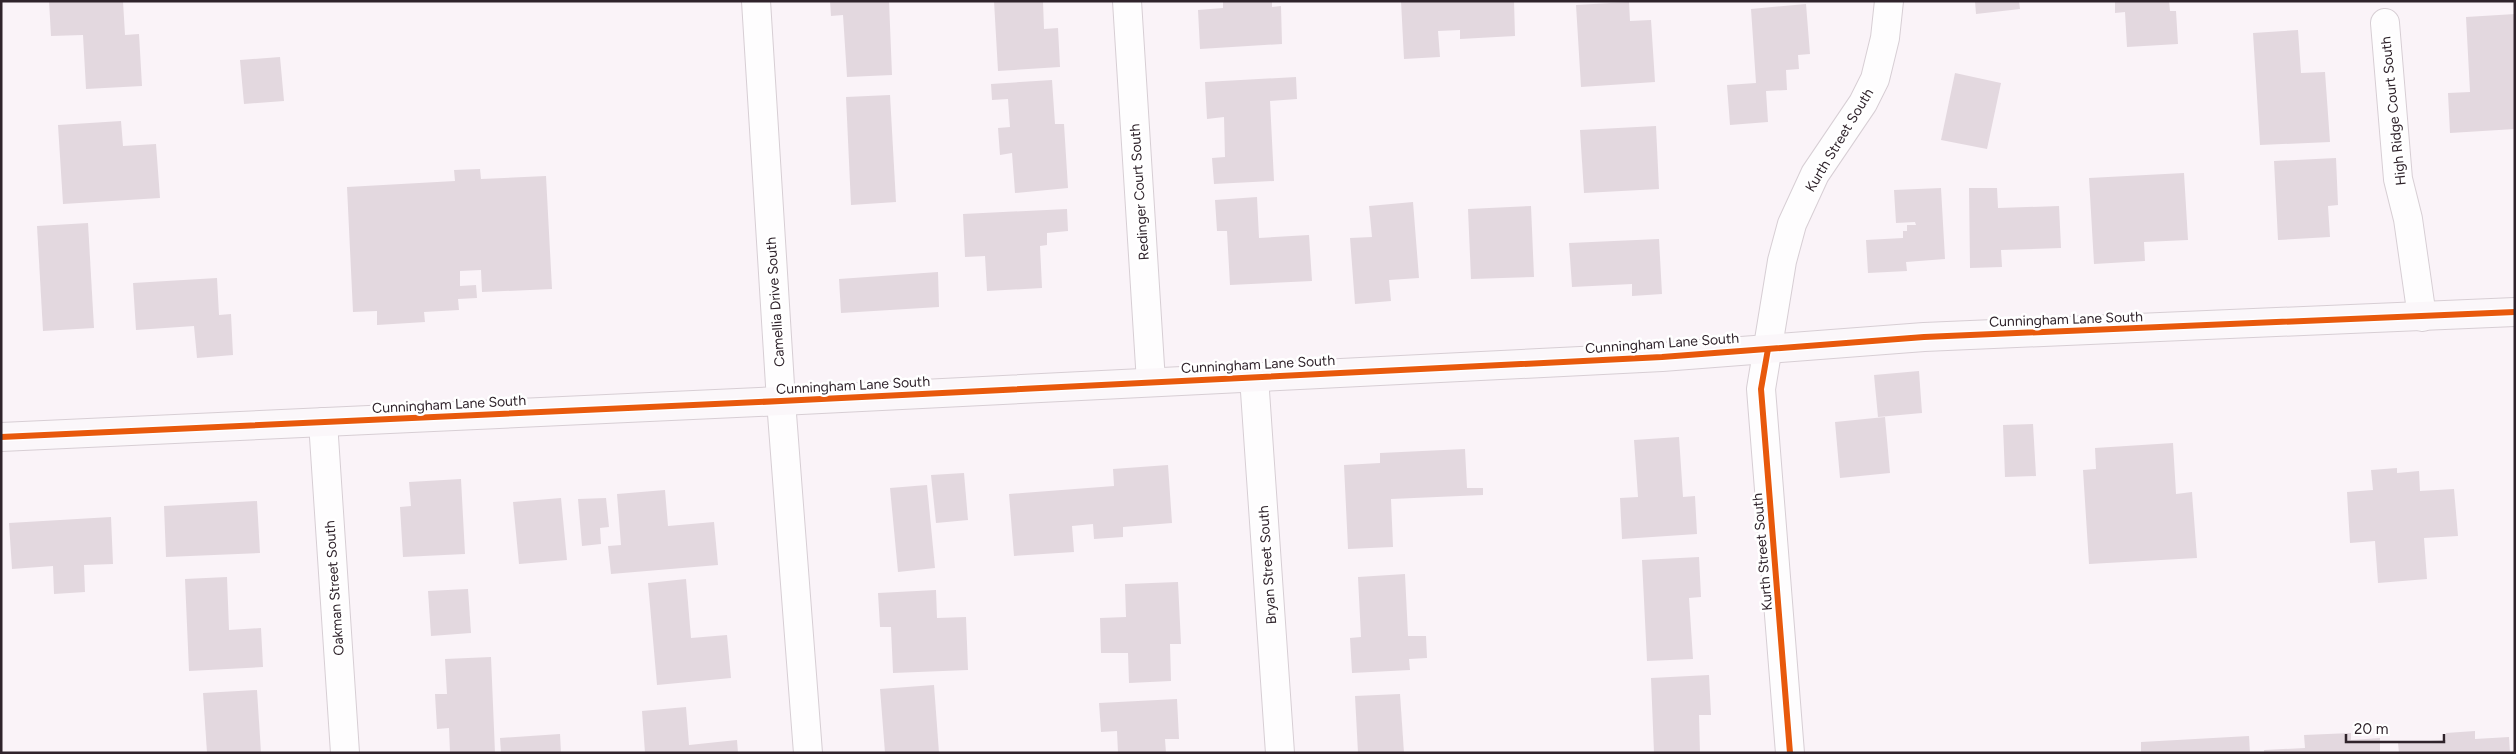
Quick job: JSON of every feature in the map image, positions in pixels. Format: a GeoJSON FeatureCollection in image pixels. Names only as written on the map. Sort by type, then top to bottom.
{"type":"FeatureCollection","features":[{"type":"Feature","properties":{"kind":"street","name":"Camellia Drive South"},"geometry":{"type":"LineString","coordinates":[[756,1],[781,401],[808,753]]}},
{"type":"Feature","properties":{"kind":"street","name":"Redinger Court South"},"geometry":{"type":"LineString","coordinates":[[1127,1],[1152,382]]}},
{"type":"Feature","properties":{"kind":"street","name":"Kurth Street South"},"geometry":{"type":"LineString","coordinates":[[1790,753],[1761,389],[1782,261],[1792,224],[1815,174],[1863,103],[1876,79],[1885,38],[1890,1]]}},
{"type":"Feature","properties":{"kind":"street","name":"High Ridge Court South"},"geometry":{"type":"LineString","coordinates":[[2385,23],[2398,179],[2408,219],[2422,316]]}},
{"type":"Feature","properties":{"kind":"street","name":"Cunningham Lane South"},"geometry":{"type":"LineString","coordinates":[[1,436],[781,401],[1662,357],[1924,337],[2515,312]]}},
{"type":"Feature","properties":{"kind":"street","name":"Bryan Street South"},"geometry":{"type":"LineString","coordinates":[[1254,377],[1280,753]]}},
{"type":"Feature","properties":{"kind":"street","name":"Oakman Street South"},"geometry":{"type":"LineString","coordinates":[[323,422],[345,753]]}},
{"type":"Feature","properties":{"kind":"building"},"geometry":{"type":"Polygon","coordinates":[[[49,1],[123,1],[125,35],[139,34],[142,86],[86,89],[83,35],[51,36],[49,1]]]}},
{"type":"Feature","properties":{"kind":"building"},"geometry":{"type":"Polygon","coordinates":[[[830,1],[889,1],[892,75],[847,77],[843,15],[831,16],[830,1]]]}},
{"type":"Feature","properties":{"kind":"building"},"geometry":{"type":"Polygon","coordinates":[[[994,1],[1043,1],[1044,29],[1058,28],[1060,67],[998,71],[994,1]]]}},
{"type":"Feature","properties":{"kind":"building"},"geometry":{"type":"Polygon","coordinates":[[[1223,1],[1272,1],[1272,7],[1281,6],[1282,44],[1200,49],[1198,10],[1223,8],[1223,1]]]}},
{"type":"Feature","properties":{"kind":"building"},"geometry":{"type":"Polygon","coordinates":[[[1401,1],[1514,1],[1515,36],[1460,39],[1460,30],[1438,31],[1440,57],[1404,59],[1401,1]]]}},
{"type":"Feature","properties":{"kind":"building"},"geometry":{"type":"Polygon","coordinates":[[[1975,1],[2019,1],[2020,9],[1976,14],[1975,1]]]}},
{"type":"Feature","properties":{"kind":"building"},"geometry":{"type":"Polygon","coordinates":[[[2115,1],[2169,1],[2170,11],[2176,11],[2178,44],[2127,47],[2125,12],[2115,13],[2115,1]]]}},
{"type":"Feature","properties":{"kind":"building"},"geometry":{"type":"Polygon","coordinates":[[[1629,2],[1630,21],[1651,20],[1655,82],[1581,87],[1576,5],[1629,2]]]}},
{"type":"Feature","properties":{"kind":"building"},"geometry":{"type":"Polygon","coordinates":[[[1806,4],[1810,54],[1798,55],[1799,69],[1786,70],[1787,90],[1766,91],[1768,122],[1730,125],[1727,85],[1756,83],[1751,9],[1806,4]]]}},
{"type":"Feature","properties":{"kind":"building"},"geometry":{"type":"Polygon","coordinates":[[[2515,14],[2515,129],[2450,133],[2448,93],[2470,92],[2466,17],[2515,14]]]}},
{"type":"Feature","properties":{"kind":"building"},"geometry":{"type":"Polygon","coordinates":[[[2298,30],[2301,73],[2325,72],[2330,142],[2260,145],[2253,33],[2298,30]]]}},
{"type":"Feature","properties":{"kind":"building"},"geometry":{"type":"Polygon","coordinates":[[[280,57],[284,101],[244,104],[240,60],[280,57]]]}},
{"type":"Feature","properties":{"kind":"building"},"geometry":{"type":"Polygon","coordinates":[[[1955,73],[2001,83],[1987,149],[1941,140],[1955,73]]]}},
{"type":"Feature","properties":{"kind":"building"},"geometry":{"type":"Polygon","coordinates":[[[1296,77],[1297,99],[1270,101],[1274,181],[1214,184],[1212,158],[1225,157],[1224,117],[1207,119],[1205,82],[1296,77]]]}},
{"type":"Feature","properties":{"kind":"building"},"geometry":{"type":"Polygon","coordinates":[[[1052,80],[1055,124],[1064,124],[1068,188],[1015,193],[1012,153],[1000,155],[998,128],[1010,127],[1008,99],[992,100],[991,84],[1052,80]]]}},
{"type":"Feature","properties":{"kind":"building"},"geometry":{"type":"Polygon","coordinates":[[[890,95],[896,202],[851,205],[846,97],[890,95]]]}},
{"type":"Feature","properties":{"kind":"building"},"geometry":{"type":"Polygon","coordinates":[[[121,121],[123,146],[156,144],[160,198],[63,204],[58,125],[121,121]]]}},
{"type":"Feature","properties":{"kind":"building"},"geometry":{"type":"Polygon","coordinates":[[[1656,126],[1659,189],[1584,193],[1580,130],[1656,126]]]}},
{"type":"Feature","properties":{"kind":"building"},"geometry":{"type":"Polygon","coordinates":[[[2336,158],[2338,205],[2328,206],[2330,237],[2278,240],[2274,161],[2336,158]]]}},
{"type":"Feature","properties":{"kind":"building"},"geometry":{"type":"Polygon","coordinates":[[[480,169],[481,179],[546,176],[552,289],[482,292],[481,270],[460,271],[460,286],[476,285],[477,298],[458,299],[459,310],[424,312],[425,322],[377,325],[377,311],[353,312],[347,187],[455,181],[454,170],[480,169]]]}},
{"type":"Feature","properties":{"kind":"building"},"geometry":{"type":"Polygon","coordinates":[[[2184,173],[2188,240],[2144,242],[2145,261],[2094,264],[2089,178],[2184,173]]]}},
{"type":"Feature","properties":{"kind":"building"},"geometry":{"type":"Polygon","coordinates":[[[1941,188],[1945,259],[1906,262],[1907,271],[1868,273],[1866,240],[1903,238],[1903,231],[1907,231],[1907,225],[1916,225],[1915,222],[1896,223],[1894,190],[1941,188]]]}},
{"type":"Feature","properties":{"kind":"building"},"geometry":{"type":"Polygon","coordinates":[[[1969,188],[1997,188],[1998,208],[2059,206],[2061,248],[2001,250],[2002,267],[1970,268],[1969,188]]]}},
{"type":"Feature","properties":{"kind":"building"},"geometry":{"type":"Polygon","coordinates":[[[1257,197],[1259,238],[1309,235],[1312,281],[1230,285],[1227,231],[1217,231],[1215,200],[1257,197]]]}},
{"type":"Feature","properties":{"kind":"building"},"geometry":{"type":"Polygon","coordinates":[[[1413,202],[1419,278],[1389,280],[1391,301],[1355,304],[1350,238],[1372,237],[1369,206],[1413,202]]]}},
{"type":"Feature","properties":{"kind":"building"},"geometry":{"type":"Polygon","coordinates":[[[1531,206],[1534,277],[1471,279],[1468,209],[1531,206]]]}},
{"type":"Feature","properties":{"kind":"building"},"geometry":{"type":"Polygon","coordinates":[[[1067,209],[1068,231],[1047,233],[1047,245],[1040,246],[1042,288],[987,291],[985,256],[965,257],[963,214],[1067,209]]]}},
{"type":"Feature","properties":{"kind":"building"},"geometry":{"type":"Polygon","coordinates":[[[88,223],[94,328],[43,331],[37,226],[88,223]]]}},
{"type":"Feature","properties":{"kind":"building"},"geometry":{"type":"Polygon","coordinates":[[[1659,239],[1662,294],[1632,296],[1632,284],[1572,287],[1569,243],[1659,239]]]}},
{"type":"Feature","properties":{"kind":"building"},"geometry":{"type":"Polygon","coordinates":[[[938,272],[939,307],[841,313],[839,279],[938,272]]]}},
{"type":"Feature","properties":{"kind":"building"},"geometry":{"type":"Polygon","coordinates":[[[217,278],[219,315],[231,314],[233,355],[197,358],[194,326],[136,330],[133,283],[217,278]]]}},
{"type":"Feature","properties":{"kind":"building"},"geometry":{"type":"Polygon","coordinates":[[[1919,371],[1922,413],[1878,417],[1874,375],[1919,371]]]}},
{"type":"Feature","properties":{"kind":"building"},"geometry":{"type":"Polygon","coordinates":[[[1885,417],[1890,473],[1840,478],[1835,422],[1885,417]]]}},
{"type":"Feature","properties":{"kind":"building"},"geometry":{"type":"Polygon","coordinates":[[[2033,424],[2036,476],[2005,477],[2003,425],[2033,424]]]}},
{"type":"Feature","properties":{"kind":"building"},"geometry":{"type":"Polygon","coordinates":[[[1679,437],[1683,497],[1695,496],[1697,534],[1622,539],[1620,498],[1638,497],[1634,440],[1679,437]]]}},
{"type":"Feature","properties":{"kind":"building"},"geometry":{"type":"Polygon","coordinates":[[[2173,443],[2176,494],[2192,492],[2197,558],[2089,564],[2083,470],[2096,469],[2095,448],[2173,443]]]}},
{"type":"Feature","properties":{"kind":"building"},"geometry":{"type":"Polygon","coordinates":[[[1465,449],[1467,488],[1483,488],[1483,495],[1391,499],[1393,547],[1348,549],[1344,465],[1380,463],[1380,453],[1465,449]]]}},
{"type":"Feature","properties":{"kind":"building"},"geometry":{"type":"Polygon","coordinates":[[[1168,465],[1172,523],[1123,527],[1123,537],[1094,539],[1093,524],[1072,526],[1074,552],[1014,556],[1009,494],[1114,486],[1113,469],[1168,465]]]}},
{"type":"Feature","properties":{"kind":"building"},"geometry":{"type":"Polygon","coordinates":[[[2397,468],[2397,473],[2419,471],[2420,491],[2454,489],[2458,536],[2424,538],[2427,579],[2378,583],[2375,541],[2350,543],[2347,492],[2373,490],[2371,470],[2397,468]]]}},
{"type":"Feature","properties":{"kind":"building"},"geometry":{"type":"Polygon","coordinates":[[[964,473],[968,520],[936,523],[931,475],[964,473]]]}},
{"type":"Feature","properties":{"kind":"building"},"geometry":{"type":"Polygon","coordinates":[[[461,479],[465,554],[403,557],[400,507],[411,506],[409,482],[461,479]]]}},
{"type":"Feature","properties":{"kind":"building"},"geometry":{"type":"Polygon","coordinates":[[[927,485],[935,568],[898,572],[890,488],[927,485]]]}},
{"type":"Feature","properties":{"kind":"building"},"geometry":{"type":"Polygon","coordinates":[[[665,490],[668,526],[714,522],[718,565],[611,574],[608,546],[621,545],[617,494],[665,490]]]}},
{"type":"Feature","properties":{"kind":"building"},"geometry":{"type":"Polygon","coordinates":[[[561,498],[567,560],[519,564],[513,502],[561,498]]]}},
{"type":"Feature","properties":{"kind":"building"},"geometry":{"type":"Polygon","coordinates":[[[606,498],[609,527],[600,528],[601,544],[582,546],[578,499],[606,498]]]}},
{"type":"Feature","properties":{"kind":"building"},"geometry":{"type":"Polygon","coordinates":[[[257,501],[260,553],[166,557],[164,506],[257,501]]]}},
{"type":"Feature","properties":{"kind":"building"},"geometry":{"type":"Polygon","coordinates":[[[111,517],[113,564],[84,565],[85,592],[54,594],[53,566],[12,569],[9,523],[111,517]]]}},
{"type":"Feature","properties":{"kind":"building"},"geometry":{"type":"Polygon","coordinates":[[[1699,557],[1701,597],[1689,598],[1693,659],[1647,661],[1642,560],[1699,557]]]}},
{"type":"Feature","properties":{"kind":"building"},"geometry":{"type":"Polygon","coordinates":[[[1405,574],[1408,636],[1426,636],[1427,658],[1409,659],[1410,670],[1352,673],[1350,638],[1361,637],[1358,577],[1405,574]]]}},
{"type":"Feature","properties":{"kind":"building"},"geometry":{"type":"Polygon","coordinates":[[[227,577],[229,630],[261,628],[263,667],[189,671],[185,579],[227,577]]]}},
{"type":"Feature","properties":{"kind":"building"},"geometry":{"type":"Polygon","coordinates":[[[686,579],[691,638],[727,635],[731,678],[657,685],[648,583],[686,579]]]}},
{"type":"Feature","properties":{"kind":"building"},"geometry":{"type":"Polygon","coordinates":[[[1178,582],[1181,644],[1170,644],[1171,681],[1129,683],[1128,653],[1101,653],[1100,618],[1126,617],[1125,584],[1178,582]]]}},
{"type":"Feature","properties":{"kind":"building"},"geometry":{"type":"Polygon","coordinates":[[[468,589],[471,633],[431,636],[428,591],[468,589]]]}},
{"type":"Feature","properties":{"kind":"building"},"geometry":{"type":"Polygon","coordinates":[[[936,590],[937,618],[966,617],[968,670],[893,673],[891,627],[880,627],[878,593],[936,590]]]}},
{"type":"Feature","properties":{"kind":"building"},"geometry":{"type":"Polygon","coordinates":[[[491,657],[495,753],[450,753],[449,728],[437,729],[435,694],[447,694],[445,659],[491,657]]]}},
{"type":"Feature","properties":{"kind":"building"},"geometry":{"type":"Polygon","coordinates":[[[1709,675],[1711,715],[1699,715],[1700,753],[1654,753],[1651,678],[1709,675]]]}},
{"type":"Feature","properties":{"kind":"building"},"geometry":{"type":"Polygon","coordinates":[[[934,685],[939,753],[885,753],[880,689],[934,685]]]}},
{"type":"Feature","properties":{"kind":"building"},"geometry":{"type":"Polygon","coordinates":[[[257,690],[261,753],[207,753],[203,693],[257,690]]]}},
{"type":"Feature","properties":{"kind":"building"},"geometry":{"type":"Polygon","coordinates":[[[1400,694],[1404,753],[1358,753],[1355,696],[1400,694]]]}},
{"type":"Feature","properties":{"kind":"building"},"geometry":{"type":"Polygon","coordinates":[[[1177,699],[1179,739],[1165,739],[1166,753],[1118,753],[1117,731],[1101,732],[1099,703],[1177,699]]]}},
{"type":"Feature","properties":{"kind":"building"},"geometry":{"type":"Polygon","coordinates":[[[686,707],[689,745],[737,740],[738,753],[645,753],[642,711],[686,707]]]}},
{"type":"Feature","properties":{"kind":"building"},"geometry":{"type":"Polygon","coordinates":[[[2475,731],[2475,739],[2509,737],[2510,753],[2399,753],[2398,743],[2446,740],[2446,733],[2475,731]]]}},
{"type":"Feature","properties":{"kind":"building"},"geometry":{"type":"Polygon","coordinates":[[[2351,733],[2351,740],[2380,738],[2380,753],[2264,753],[2264,750],[2305,748],[2304,735],[2351,733]]]}},
{"type":"Feature","properties":{"kind":"building"},"geometry":{"type":"Polygon","coordinates":[[[560,734],[561,753],[501,753],[500,738],[560,734]]]}},
{"type":"Feature","properties":{"kind":"building"},"geometry":{"type":"Polygon","coordinates":[[[2249,736],[2250,753],[2141,753],[2141,742],[2249,736]]]}},
{"type":"Feature","properties":{"kind":"cycle path"},"geometry":{"type":"LineString","coordinates":[[1,437],[781,401],[1662,357],[1924,337],[2515,312]]}},
{"type":"Feature","properties":{"kind":"cycle path"},"geometry":{"type":"LineString","coordinates":[[1768,349],[1761,389],[1790,753]]}}]}
